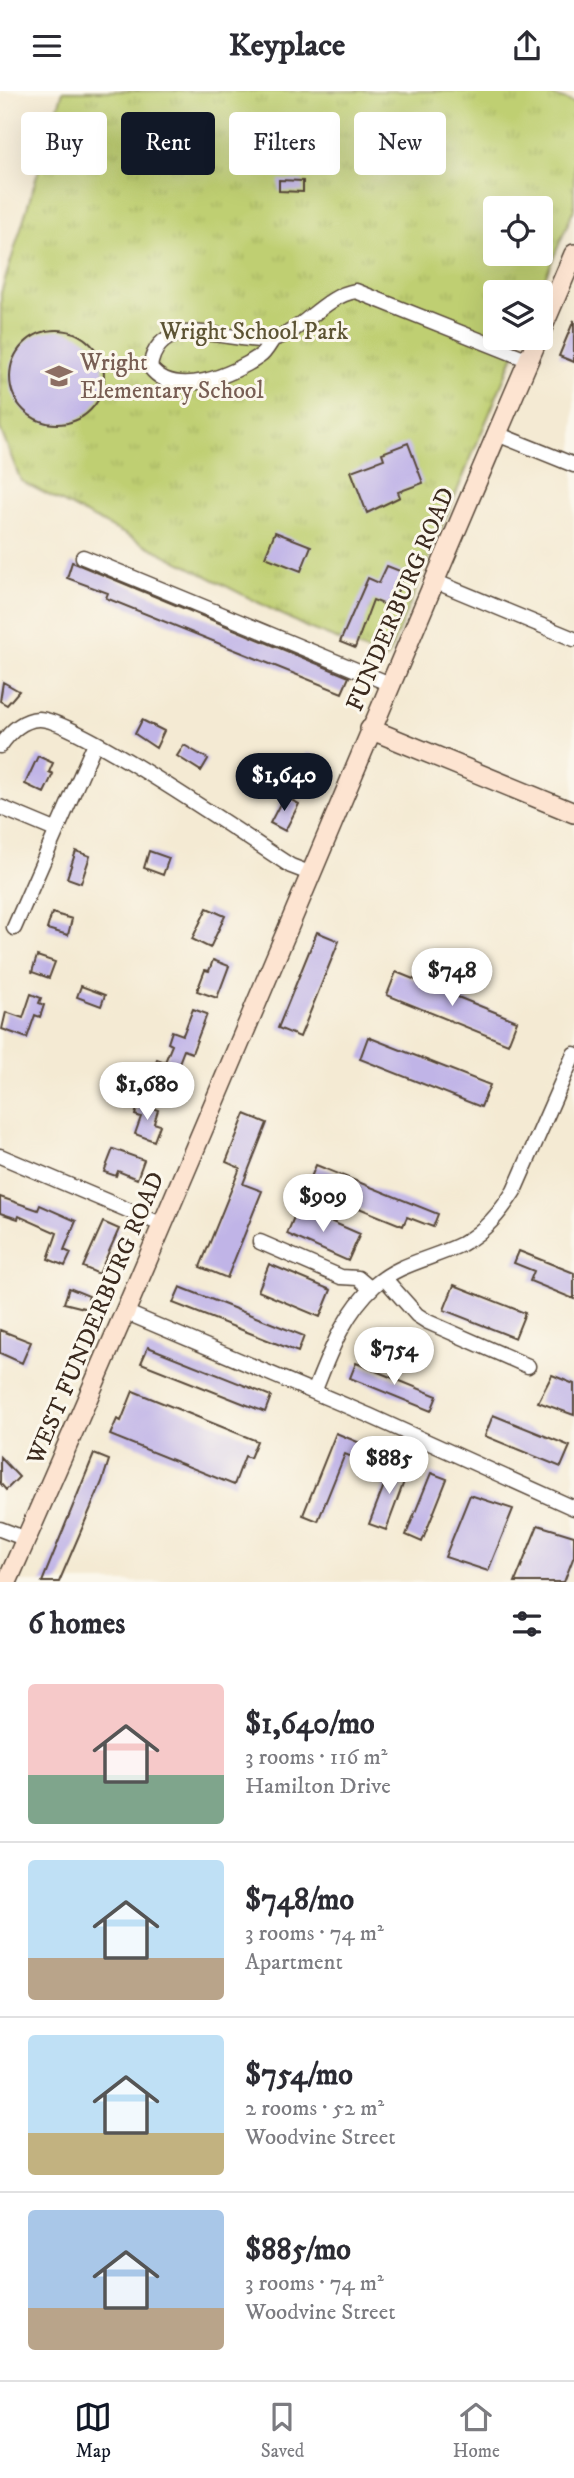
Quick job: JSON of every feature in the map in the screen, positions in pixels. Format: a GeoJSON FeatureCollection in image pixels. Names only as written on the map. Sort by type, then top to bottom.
{"type":"FeatureCollection","features":[{"type":"Feature","properties":{"kind":"street"},"geometry":{"type":"LineString","coordinates":[[553,312],[567,289],[574,254]]}},
{"type":"Feature","properties":{"kind":"street"},"geometry":{"type":"LineString","coordinates":[[273,339],[208,333],[175,335],[162,341],[153,351],[150,367],[157,376],[170,382],[192,383],[226,373],[262,355],[273,339],[338,297],[356,291],[528,360]]}},
{"type":"Feature","properties":{"kind":"street","name":"FUNDERBURG ROAD"},"geometry":{"type":"LineString","coordinates":[[228,1074],[370,729],[533,350]]}},
{"type":"Feature","properties":{"kind":"street"},"geometry":{"type":"LineString","coordinates":[[497,434],[574,465]]}},
{"type":"Feature","properties":{"kind":"street"},"geometry":{"type":"LineString","coordinates":[[83,557],[390,684]]}},
{"type":"Feature","properties":{"kind":"street"},"geometry":{"type":"LineString","coordinates":[[434,581],[574,639]]}},
{"type":"Feature","properties":{"kind":"street"},"geometry":{"type":"LineString","coordinates":[[0,746],[18,726],[38,718],[54,722],[95,743],[291,866],[312,874]]}},
{"type":"Feature","properties":{"kind":"street"},"geometry":{"type":"LineString","coordinates":[[370,729],[574,813]]}},
{"type":"Feature","properties":{"kind":"street"},"geometry":{"type":"LineString","coordinates":[[14,927],[95,743]]}},
{"type":"Feature","properties":{"kind":"street"},"geometry":{"type":"LineString","coordinates":[[0,807],[55,830]]}},
{"type":"Feature","properties":{"kind":"street"},"geometry":{"type":"LineString","coordinates":[[314,1392],[343,1324],[371,1289],[408,1264],[461,1244],[494,1220],[514,1191],[574,1054]]}},
{"type":"Feature","properties":{"kind":"street","name":"WEST FUNDERBURG ROAD"},"geometry":{"type":"LineString","coordinates":[[7,1582],[228,1074]]}},
{"type":"Feature","properties":{"kind":"street"},"geometry":{"type":"LineString","coordinates":[[0,1156],[163,1225]]}},
{"type":"Feature","properties":{"kind":"street"},"geometry":{"type":"LineString","coordinates":[[260,1242],[341,1277],[358,1278],[371,1289]]}},
{"type":"Feature","properties":{"kind":"street"},"geometry":{"type":"LineString","coordinates":[[384,1278],[417,1315],[428,1322],[528,1367]]}},
{"type":"Feature","properties":{"kind":"street"},"geometry":{"type":"LineString","coordinates":[[125,1312],[314,1392],[574,1508]]}},
{"type":"Feature","properties":{"kind":"street"},"geometry":{"type":"LineString","coordinates":[[0,1529],[26,1539]]}},
{"type":"Feature","properties":{"kind":"green space","name":"Wright School Park"},"geometry":{"type":"Polygon","coordinates":[[[63,91],[542,91],[574,103],[574,209],[553,259],[553,196],[483,196],[483,266],[550,266],[544,280],[483,280],[483,350],[516,350],[387,659],[306,627],[21,481],[0,428],[1,293],[37,175],[107,175],[107,112],[57,112],[63,91]]]}},
{"type":"Feature","properties":{"kind":"building"},"geometry":{"type":"Polygon","coordinates":[[[279,180],[303,181],[303,192],[279,191],[279,180]]]}},
{"type":"Feature","properties":{"kind":"building"},"geometry":{"type":"Polygon","coordinates":[[[574,320],[574,362],[559,356],[574,320]]]}},
{"type":"Feature","properties":{"kind":"building","name":"Wright Elementary School"},"geometry":{"type":"Polygon","coordinates":[[[57,330],[75,333],[90,344],[101,359],[104,377],[101,395],[90,410],[75,421],[57,424],[39,421],[24,410],[13,395],[10,377],[13,359],[24,344],[39,333],[57,330]]]}},
{"type":"Feature","properties":{"kind":"building"},"geometry":{"type":"Polygon","coordinates":[[[408,443],[423,483],[398,492],[400,497],[367,513],[351,471],[384,459],[382,453],[408,443]]]}},
{"type":"Feature","properties":{"kind":"building"},"geometry":{"type":"Polygon","coordinates":[[[275,532],[311,546],[301,571],[265,557],[275,532]]]}},
{"type":"Feature","properties":{"kind":"building"},"geometry":{"type":"Polygon","coordinates":[[[72,562],[349,677],[342,693],[106,598],[108,593],[67,578],[72,562]]]}},
{"type":"Feature","properties":{"kind":"building"},"geometry":{"type":"Polygon","coordinates":[[[387,566],[405,573],[391,607],[373,600],[355,648],[340,642],[368,578],[379,583],[387,566]]]}},
{"type":"Feature","properties":{"kind":"building"},"geometry":{"type":"Polygon","coordinates":[[[3,682],[19,691],[7,705],[0,701],[3,682]]]}},
{"type":"Feature","properties":{"kind":"building"},"geometry":{"type":"Polygon","coordinates":[[[142,720],[164,731],[156,748],[135,734],[142,720]]]}},
{"type":"Feature","properties":{"kind":"building"},"geometry":{"type":"Polygon","coordinates":[[[184,745],[208,759],[201,771],[177,756],[184,745]]]}},
{"type":"Feature","properties":{"kind":"building"},"geometry":{"type":"Polygon","coordinates":[[[307,753],[323,759],[312,788],[296,783],[307,753]]]}},
{"type":"Feature","properties":{"kind":"building"},"geometry":{"type":"Polygon","coordinates":[[[38,756],[53,763],[49,772],[53,774],[44,793],[25,784],[38,756]]]}},
{"type":"Feature","properties":{"kind":"building"},"geometry":{"type":"Polygon","coordinates":[[[284,796],[299,804],[285,831],[270,823],[284,796]]]}},
{"type":"Feature","properties":{"kind":"building"},"geometry":{"type":"Polygon","coordinates":[[[76,851],[90,856],[81,883],[67,878],[76,851]]]}},
{"type":"Feature","properties":{"kind":"building"},"geometry":{"type":"Polygon","coordinates":[[[149,851],[169,858],[163,875],[144,868],[149,851]]]}},
{"type":"Feature","properties":{"kind":"building"},"geometry":{"type":"Polygon","coordinates":[[[207,908],[225,916],[210,948],[192,939],[207,908]]]}},
{"type":"Feature","properties":{"kind":"building"},"geometry":{"type":"Polygon","coordinates":[[[52,913],[72,919],[68,935],[47,929],[52,913]]]}},
{"type":"Feature","properties":{"kind":"building"},"geometry":{"type":"Polygon","coordinates":[[[317,932],[339,941],[300,1037],[278,1028],[317,932]]]}},
{"type":"Feature","properties":{"kind":"building"},"geometry":{"type":"Polygon","coordinates":[[[37,956],[55,962],[49,978],[32,972],[37,956]]]}},
{"type":"Feature","properties":{"kind":"building"},"geometry":{"type":"Polygon","coordinates":[[[213,960],[229,966],[217,998],[197,991],[205,970],[209,971],[213,960]]]}},
{"type":"Feature","properties":{"kind":"building"},"geometry":{"type":"Polygon","coordinates":[[[396,972],[517,1021],[508,1044],[387,995],[396,972]]]}},
{"type":"Feature","properties":{"kind":"building"},"geometry":{"type":"Polygon","coordinates":[[[81,986],[105,995],[101,1006],[77,997],[81,986]]]}},
{"type":"Feature","properties":{"kind":"building"},"geometry":{"type":"Polygon","coordinates":[[[31,994],[41,998],[39,1003],[44,1005],[40,1017],[35,1015],[27,1038],[2,1029],[6,1012],[23,1018],[31,994]]]}},
{"type":"Feature","properties":{"kind":"building"},"geometry":{"type":"Polygon","coordinates":[[[193,1009],[207,1014],[192,1053],[184,1050],[174,1076],[180,1078],[174,1094],[155,1087],[161,1073],[153,1070],[157,1059],[165,1062],[172,1045],[168,1043],[172,1031],[183,1035],[193,1009]]]}},
{"type":"Feature","properties":{"kind":"building"},"geometry":{"type":"Polygon","coordinates":[[[368,1037],[490,1085],[481,1107],[360,1059],[368,1037]]]}},
{"type":"Feature","properties":{"kind":"building"},"geometry":{"type":"Polygon","coordinates":[[[139,1103],[158,1110],[154,1123],[160,1125],[154,1141],[135,1134],[141,1117],[135,1115],[139,1103]]]}},
{"type":"Feature","properties":{"kind":"building"},"geometry":{"type":"Polygon","coordinates":[[[245,1114],[267,1123],[243,1184],[262,1191],[227,1278],[200,1267],[240,1168],[226,1162],[245,1114]]]}},
{"type":"Feature","properties":{"kind":"building"},"geometry":{"type":"Polygon","coordinates":[[[113,1149],[144,1160],[137,1179],[118,1171],[116,1176],[104,1172],[113,1149]]]}},
{"type":"Feature","properties":{"kind":"building"},"geometry":{"type":"Polygon","coordinates":[[[316,1165],[438,1214],[433,1227],[407,1217],[403,1226],[307,1187],[316,1165]]]}},
{"type":"Feature","properties":{"kind":"building"},"geometry":{"type":"Polygon","coordinates":[[[0,1197],[38,1210],[40,1205],[76,1221],[64,1250],[71,1253],[65,1266],[48,1259],[57,1233],[19,1216],[18,1219],[0,1213],[0,1197]]]}},
{"type":"Feature","properties":{"kind":"building"},"geometry":{"type":"Polygon","coordinates":[[[298,1207],[360,1234],[348,1261],[287,1234],[298,1207]]]}},
{"type":"Feature","properties":{"kind":"building"},"geometry":{"type":"Polygon","coordinates":[[[103,1222],[119,1229],[99,1274],[83,1267],[103,1222]]]}},
{"type":"Feature","properties":{"kind":"building"},"geometry":{"type":"Polygon","coordinates":[[[519,1251],[574,1273],[574,1299],[530,1281],[534,1271],[514,1263],[519,1251]]]}},
{"type":"Feature","properties":{"kind":"building"},"geometry":{"type":"Polygon","coordinates":[[[269,1264],[331,1290],[320,1317],[258,1291],[269,1264]]]}},
{"type":"Feature","properties":{"kind":"building"},"geometry":{"type":"Polygon","coordinates":[[[454,1285],[525,1313],[515,1338],[444,1310],[454,1285]]]}},
{"type":"Feature","properties":{"kind":"building"},"geometry":{"type":"Polygon","coordinates":[[[180,1287],[304,1336],[298,1352],[173,1303],[180,1287]]]}},
{"type":"Feature","properties":{"kind":"building"},"geometry":{"type":"Polygon","coordinates":[[[69,1288],[89,1296],[88,1299],[91,1300],[88,1309],[64,1303],[69,1288]]]}},
{"type":"Feature","properties":{"kind":"building"},"geometry":{"type":"Polygon","coordinates":[[[0,1330],[31,1342],[22,1363],[0,1353],[0,1330]]]}},
{"type":"Feature","properties":{"kind":"building"},"geometry":{"type":"Polygon","coordinates":[[[148,1347],[271,1396],[265,1412],[141,1363],[148,1347]]]}},
{"type":"Feature","properties":{"kind":"building"},"geometry":{"type":"Polygon","coordinates":[[[356,1363],[437,1396],[431,1411],[350,1378],[356,1363]]]}},
{"type":"Feature","properties":{"kind":"building"},"geometry":{"type":"Polygon","coordinates":[[[552,1375],[574,1384],[574,1415],[538,1402],[552,1375]]]}},
{"type":"Feature","properties":{"kind":"building"},"geometry":{"type":"Polygon","coordinates":[[[133,1391],[257,1441],[250,1458],[245,1456],[234,1485],[110,1435],[117,1419],[121,1421],[133,1391]]]}},
{"type":"Feature","properties":{"kind":"building"},"geometry":{"type":"Polygon","coordinates":[[[493,1415],[570,1446],[561,1467],[485,1436],[493,1415]]]}},
{"type":"Feature","properties":{"kind":"building"},"geometry":{"type":"Polygon","coordinates":[[[336,1433],[377,1450],[371,1465],[345,1454],[318,1521],[303,1515],[336,1433]]]}},
{"type":"Feature","properties":{"kind":"building"},"geometry":{"type":"Polygon","coordinates":[[[94,1454],[109,1460],[102,1482],[59,1582],[42,1582],[94,1454]]]}},
{"type":"Feature","properties":{"kind":"building"},"geometry":{"type":"Polygon","coordinates":[[[0,1457],[19,1477],[6,1490],[0,1483],[0,1457]]]}},
{"type":"Feature","properties":{"kind":"building"},"geometry":{"type":"Polygon","coordinates":[[[393,1462],[409,1468],[386,1530],[369,1524],[393,1462]]]}},
{"type":"Feature","properties":{"kind":"building"},"geometry":{"type":"Polygon","coordinates":[[[431,1473],[447,1479],[422,1542],[406,1535],[431,1473]]]}},
{"type":"Feature","properties":{"kind":"building"},"geometry":{"type":"Polygon","coordinates":[[[470,1495],[513,1509],[488,1571],[445,1557],[470,1495]]]}},
{"type":"Feature","properties":{"kind":"building"},"geometry":{"type":"Polygon","coordinates":[[[538,1525],[574,1536],[574,1556],[564,1582],[515,1582],[538,1525]]]}},
{"type":"Feature","properties":{"kind":"place","name":"Wright Elementary School"},"geometry":{"type":"Point","coordinates":[59,376]}}]}
